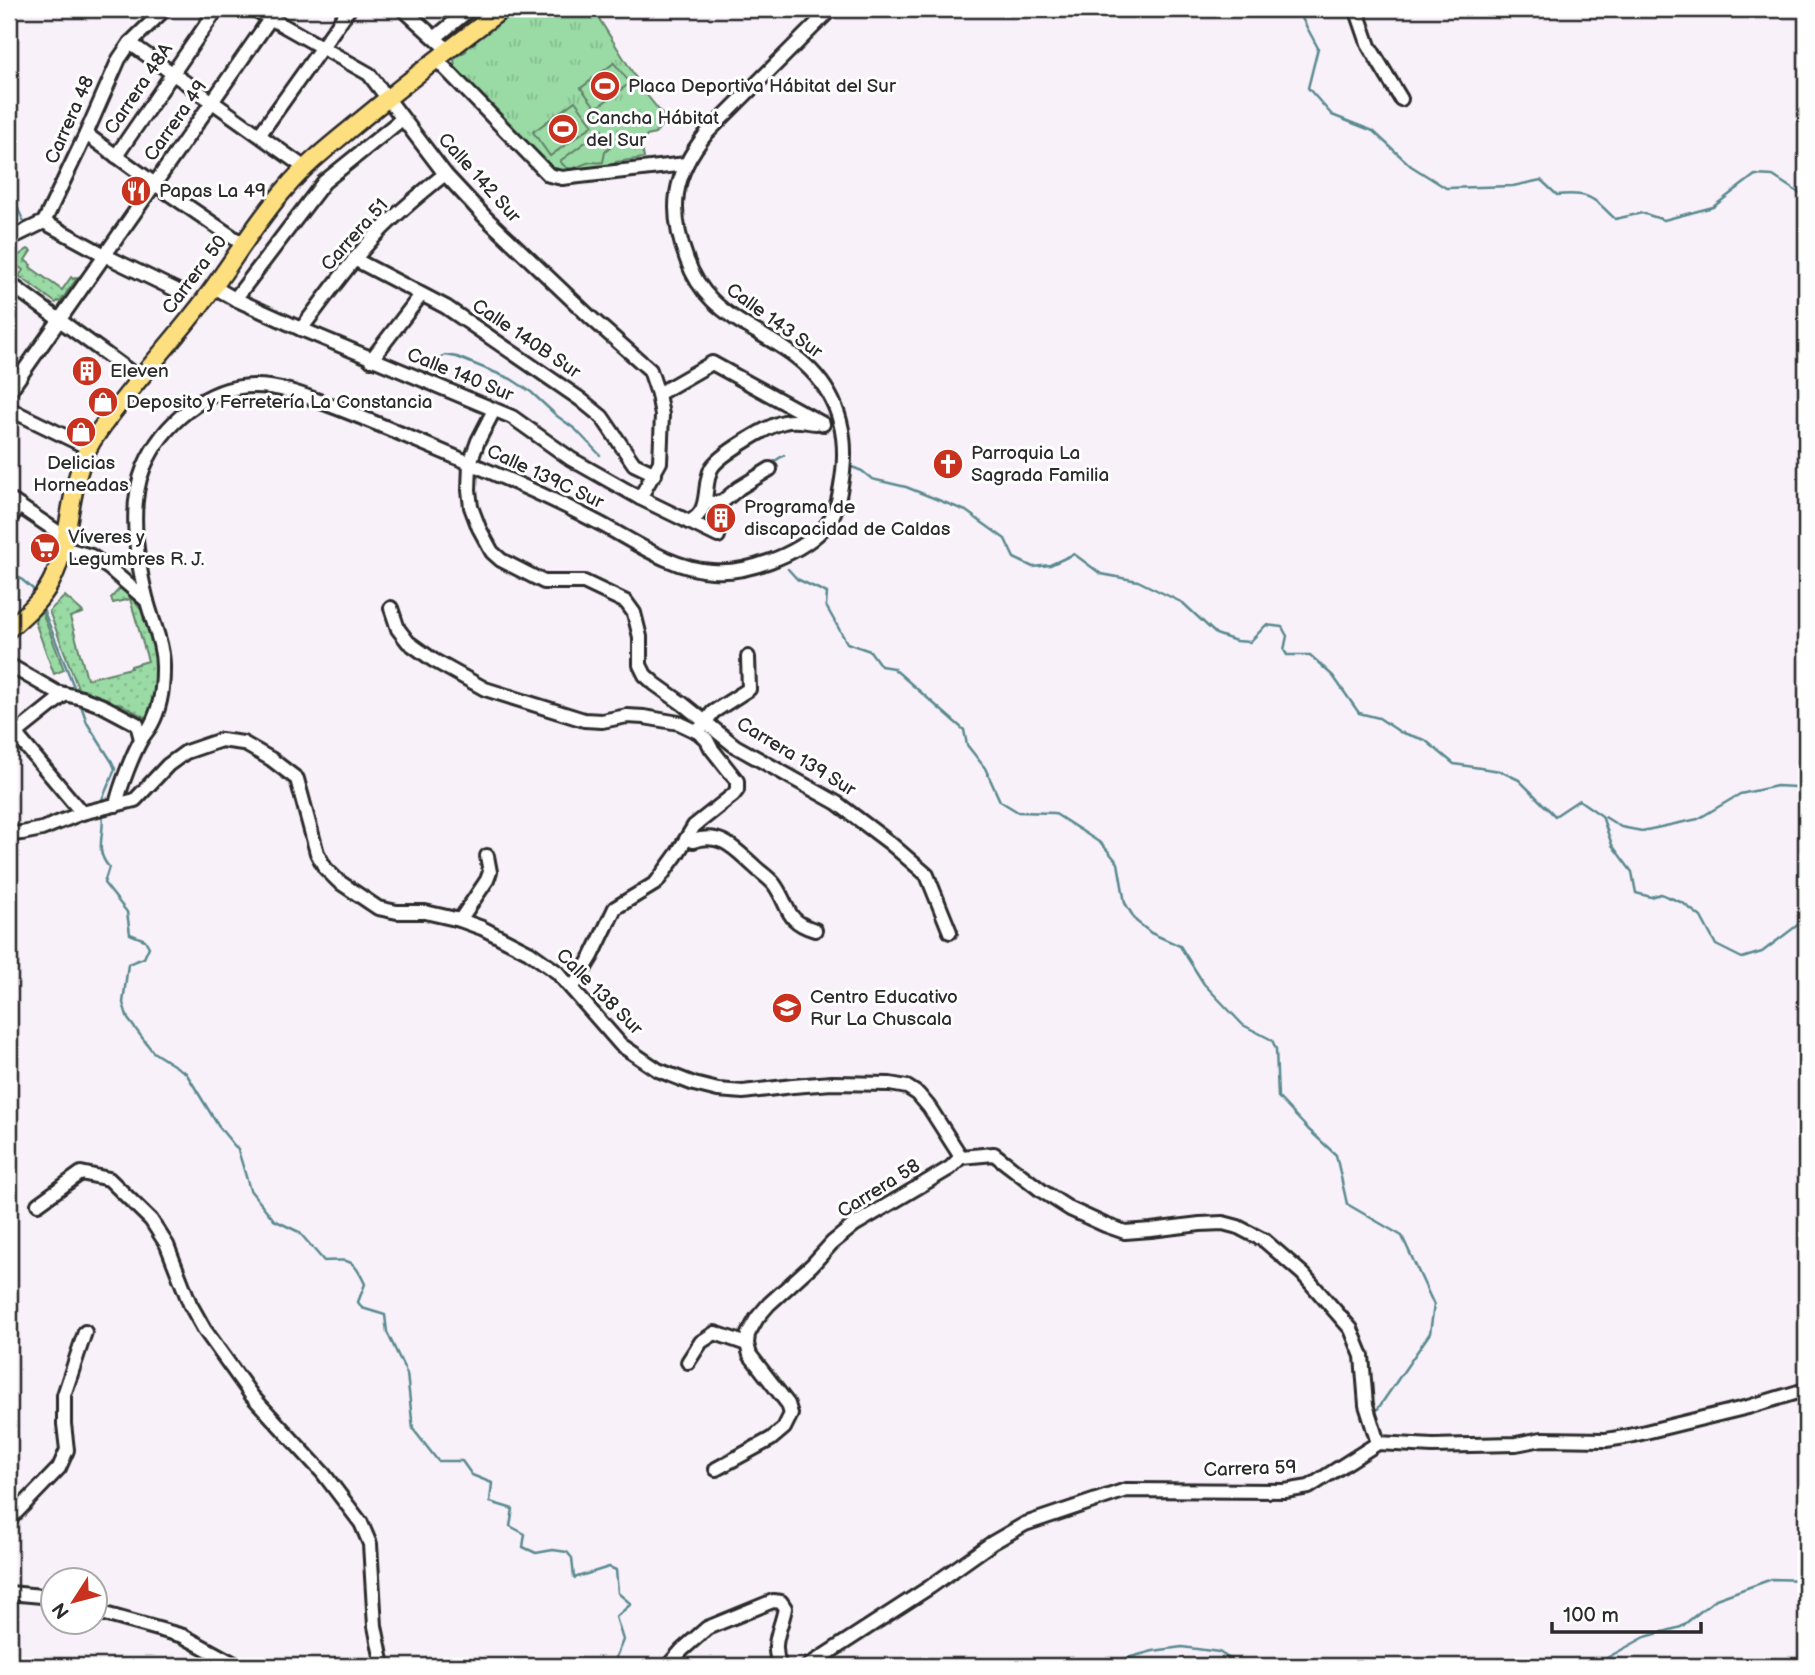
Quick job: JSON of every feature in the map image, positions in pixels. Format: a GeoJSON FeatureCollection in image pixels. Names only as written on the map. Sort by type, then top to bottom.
{"type":"FeatureCollection","features":[{"type":"Feature","properties":{"kind":"main road","name":"Carrera 50"},"geometry":{"type":"LineString","coordinates":[[9,629],[43,595],[51,583],[64,543],[77,478],[89,448],[214,287],[267,211],[305,168],[442,54],[503,9]]}},
{"type":"Feature","properties":{"kind":"street","name":"Carrera 48"},"geometry":{"type":"LineString","coordinates":[[44,222],[119,59],[130,43],[165,9]]}},
{"type":"Feature","properties":{"kind":"street","name":"Carrera 48A"},"geometry":{"type":"LineString","coordinates":[[116,156],[217,9]]}},
{"type":"Feature","properties":{"kind":"street","name":"Calle 142 Sur"},"geometry":{"type":"LineString","coordinates":[[254,9],[274,13],[321,47],[369,74],[445,174],[504,235],[650,370],[659,394]]}},
{"type":"Feature","properties":{"kind":"street"},"geometry":{"type":"LineString","coordinates":[[260,134],[349,9]]}},
{"type":"Feature","properties":{"kind":"street"},"geometry":{"type":"LineString","coordinates":[[436,37],[470,9]]}},
{"type":"Feature","properties":{"kind":"street","name":"Calle 143 Sur"},"geometry":{"type":"LineString","coordinates":[[714,572],[771,561],[805,544],[828,524],[834,514],[841,486],[844,455],[842,428],[828,392],[805,364],[723,310],[700,285],[683,250],[676,217],[677,188],[694,149],[713,125],[831,9]]}},
{"type":"Feature","properties":{"kind":"street"},"geometry":{"type":"LineString","coordinates":[[1358,9],[1369,47],[1401,99]]}},
{"type":"Feature","properties":{"kind":"street"},"geometry":{"type":"LineString","coordinates":[[409,10],[436,37],[442,54],[549,176],[562,178],[686,164]]}},
{"type":"Feature","properties":{"kind":"street","name":"Carrera 49"},"geometry":{"type":"LineString","coordinates":[[9,392],[274,13]]}},
{"type":"Feature","properties":{"kind":"street"},"geometry":{"type":"LineString","coordinates":[[130,43],[305,168]]}},
{"type":"Feature","properties":{"kind":"street"},"geometry":{"type":"LineString","coordinates":[[235,299],[324,181],[402,119]]}},
{"type":"Feature","properties":{"kind":"street"},"geometry":{"type":"LineString","coordinates":[[86,134],[244,245]]}},
{"type":"Feature","properties":{"kind":"street","name":"Carrera 51"},"geometry":{"type":"LineString","coordinates":[[301,329],[354,260],[400,211],[445,174]]}},
{"type":"Feature","properties":{"kind":"street"},"geometry":{"type":"LineString","coordinates":[[10,239],[44,222],[104,255],[178,290]]}},
{"type":"Feature","properties":{"kind":"street","name":"Calle 140B Sur"},"geometry":{"type":"LineString","coordinates":[[354,260],[446,307],[580,399],[602,417],[634,464],[654,474]]}},
{"type":"Feature","properties":{"kind":"street"},"geometry":{"type":"LineString","coordinates":[[9,283],[140,379]]}},
{"type":"Feature","properties":{"kind":"street","name":"Calle 140 Sur"},"geometry":{"type":"LineString","coordinates":[[214,287],[371,360],[512,417],[571,459],[640,498],[718,536]]}},
{"type":"Feature","properties":{"kind":"street"},"geometry":{"type":"LineString","coordinates":[[371,360],[421,295]]}},
{"type":"Feature","properties":{"kind":"street"},"geometry":{"type":"LineString","coordinates":[[640,498],[660,462],[662,415],[659,394],[712,363],[823,424]]}},
{"type":"Feature","properties":{"kind":"street","name":"Calle 139C Sur"},"geometry":{"type":"LineString","coordinates":[[147,601],[135,521],[142,470],[170,426],[186,412],[208,398],[228,390],[255,386],[289,390],[359,416],[520,484],[662,557],[714,572]]}},
{"type":"Feature","properties":{"kind":"street"},"geometry":{"type":"LineString","coordinates":[[9,409],[89,448]]}},
{"type":"Feature","properties":{"kind":"street"},"geometry":{"type":"LineString","coordinates":[[470,463],[494,410]]}},
{"type":"Feature","properties":{"kind":"street"},"geometry":{"type":"LineString","coordinates":[[688,522],[700,513],[705,502],[709,472],[720,459],[768,427],[794,420],[842,428]]}},
{"type":"Feature","properties":{"kind":"street","name":"Carrera 139 Sur"},"geometry":{"type":"LineString","coordinates":[[470,463],[471,508],[492,552],[501,560],[544,582],[584,582],[626,603],[634,613],[640,637],[640,665],[645,675],[702,727],[837,803],[891,843],[927,875],[950,932]]}},
{"type":"Feature","properties":{"kind":"street"},"geometry":{"type":"LineString","coordinates":[[705,502],[722,502],[738,488],[770,470]]}},
{"type":"Feature","properties":{"kind":"street"},"geometry":{"type":"LineString","coordinates":[[9,520],[14,502],[64,543],[109,568],[147,601],[160,644],[163,673],[158,709],[141,738],[119,792],[99,809],[42,829],[9,834]]}},
{"type":"Feature","properties":{"kind":"street"},"geometry":{"type":"LineString","coordinates":[[391,608],[398,629],[408,642],[433,660],[485,689],[584,720],[644,717],[702,727]]}},
{"type":"Feature","properties":{"kind":"street"},"geometry":{"type":"LineString","coordinates":[[702,727],[713,712],[748,689],[748,657]]}},
{"type":"Feature","properties":{"kind":"street"},"geometry":{"type":"LineString","coordinates":[[9,665],[69,695],[103,706],[137,724],[141,738]]}},
{"type":"Feature","properties":{"kind":"street"},"geometry":{"type":"LineString","coordinates":[[69,695],[10,732],[99,809]]}},
{"type":"Feature","properties":{"kind":"street"},"geometry":{"type":"LineString","coordinates":[[572,989],[592,956],[615,908],[656,883],[694,826],[733,795],[738,786],[737,781],[710,748],[702,727]]}},
{"type":"Feature","properties":{"kind":"street","name":"Calle 138 Sur"},"geometry":{"type":"LineString","coordinates":[[99,809],[135,800],[176,758],[186,752],[221,740],[243,743],[271,759],[297,779],[317,853],[325,868],[338,881],[378,908],[397,912],[425,912],[460,920],[482,928],[528,952],[557,972],[621,1045],[658,1070],[694,1084],[743,1092],[832,1083],[907,1087],[918,1094],[929,1107],[961,1157]]}},
{"type":"Feature","properties":{"kind":"street"},"geometry":{"type":"LineString","coordinates":[[687,838],[693,841],[715,838],[732,846],[773,882],[793,919],[815,930]]}},
{"type":"Feature","properties":{"kind":"street"},"geometry":{"type":"LineString","coordinates":[[460,920],[487,880],[490,872],[487,856]]}},
{"type":"Feature","properties":{"kind":"street"},"geometry":{"type":"LineString","coordinates":[[961,1157],[994,1154],[1070,1209],[1125,1231],[1223,1223],[1238,1227],[1265,1241],[1303,1274],[1345,1322],[1356,1340],[1362,1356],[1366,1405],[1378,1443],[1471,1446],[1516,1444],[1542,1439],[1606,1440],[1806,1391]]}},
{"type":"Feature","properties":{"kind":"street","name":"Carrera 58"},"geometry":{"type":"LineString","coordinates":[[747,1344],[748,1334],[769,1304],[832,1243],[854,1225],[950,1168],[961,1157]]}},
{"type":"Feature","properties":{"kind":"street"},"geometry":{"type":"LineString","coordinates":[[38,1204],[81,1173],[109,1180],[151,1220],[166,1245],[190,1304],[204,1329],[252,1395],[323,1473],[361,1522],[370,1544],[375,1626],[383,1666]]}},
{"type":"Feature","properties":{"kind":"street"},"geometry":{"type":"LineString","coordinates":[[9,1520],[59,1468],[67,1450],[64,1395],[85,1332]]}},
{"type":"Feature","properties":{"kind":"street"},"geometry":{"type":"LineString","coordinates":[[688,1362],[701,1342],[715,1333],[747,1344],[750,1355],[788,1404],[791,1414],[784,1428],[771,1439],[716,1469]]}},
{"type":"Feature","properties":{"kind":"street","name":"Carrera 59"},"geometry":{"type":"LineString","coordinates":[[808,1666],[930,1587],[992,1543],[1025,1524],[1126,1490],[1260,1492],[1309,1486],[1378,1443]]}},
{"type":"Feature","properties":{"kind":"street"},"geometry":{"type":"LineString","coordinates":[[9,1593],[38,1597]]}},
{"type":"Feature","properties":{"kind":"street"},"geometry":{"type":"LineString","coordinates":[[667,1666],[707,1628],[773,1601],[781,1602],[785,1608],[775,1642],[780,1666]]}},
{"type":"Feature","properties":{"kind":"street"},"geometry":{"type":"LineString","coordinates":[[108,1615],[183,1636],[238,1666]]}},
{"type":"Feature","properties":{"kind":"green space"},"geometry":{"type":"Polygon","coordinates":[[[515,9],[593,9],[646,94],[666,119],[655,134],[647,136],[641,143],[644,158],[616,162],[613,166],[555,174],[455,67],[454,60],[466,51],[469,42],[515,9]]]}},
{"type":"Feature","properties":{"kind":"green space","name":"Placa Deportiva Hábitat del Sur"},"geometry":{"type":"Polygon","coordinates":[[[614,63],[630,83],[596,108],[581,88],[614,63]]]}},
{"type":"Feature","properties":{"kind":"green space","name":"Cancha Hábitat del Sur"},"geometry":{"type":"Polygon","coordinates":[[[575,101],[593,125],[550,156],[533,132],[575,101]]]}},
{"type":"Feature","properties":{"kind":"green space"},"geometry":{"type":"Polygon","coordinates":[[[602,130],[613,145],[605,152],[603,162],[567,168],[560,161],[602,130]]]}},
{"type":"Feature","properties":{"kind":"green space"},"geometry":{"type":"Polygon","coordinates":[[[28,249],[31,251],[25,260],[30,267],[62,290],[71,277],[78,277],[60,302],[56,303],[19,276],[23,270],[13,263],[9,269],[9,262],[28,249]]]}},
{"type":"Feature","properties":{"kind":"green space"},"geometry":{"type":"Polygon","coordinates":[[[122,586],[146,616],[151,628],[160,676],[146,718],[118,703],[102,704],[81,696],[49,611],[65,596],[82,611],[83,613],[70,617],[87,679],[131,668],[148,661],[130,599],[113,603],[111,598],[122,586]]]}},
{"type":"Feature","properties":{"kind":"green space"},"geometry":{"type":"Polygon","coordinates":[[[42,612],[64,670],[54,674],[35,622],[42,612]]]}},
{"type":"Feature","properties":{"kind":"waterway"},"geometry":{"type":"LineString","coordinates":[[1297,9],[1318,48],[1308,88],[1332,115],[1373,131],[1411,166],[1446,188],[1513,186],[1541,180],[1557,195],[1576,194],[1590,198],[1615,219],[1642,213],[1664,220],[1713,207],[1755,175],[1773,176],[1799,193],[1806,194]]}},
{"type":"Feature","properties":{"kind":"waterway"},"geometry":{"type":"LineString","coordinates":[[9,142],[14,196],[27,226]]}},
{"type":"Feature","properties":{"kind":"waterway"},"geometry":{"type":"LineString","coordinates":[[428,373],[445,355],[457,357],[511,379],[575,429],[600,455]]}},
{"type":"Feature","properties":{"kind":"waterway"},"geometry":{"type":"LineString","coordinates":[[769,465],[784,455]]}},
{"type":"Feature","properties":{"kind":"waterway"},"geometry":{"type":"LineString","coordinates":[[852,467],[872,479],[906,487],[966,511],[1005,539],[1014,558],[1033,567],[1050,565],[1074,554],[1101,574],[1138,581],[1183,603],[1216,634],[1236,641],[1250,642],[1266,625],[1282,627],[1287,636],[1284,650],[1287,655],[1310,655],[1333,676],[1359,713],[1379,718],[1400,732],[1425,740],[1454,764],[1500,771],[1519,780],[1555,816],[1579,800],[1602,816],[1612,845],[1632,872],[1636,893],[1651,897],[1661,894],[1683,903],[1701,917],[1716,945],[1742,958],[1762,952],[1799,924],[1806,923]]}},
{"type":"Feature","properties":{"kind":"waterway"},"geometry":{"type":"LineString","coordinates":[[9,569],[33,589],[36,595]]}},
{"type":"Feature","properties":{"kind":"waterway"},"geometry":{"type":"LineString","coordinates":[[788,569],[797,579],[827,593],[826,606],[847,643],[870,651],[881,666],[893,668],[964,730],[967,745],[985,768],[1000,801],[1018,812],[1054,813],[1102,844],[1118,863],[1125,903],[1136,921],[1151,933],[1180,946],[1204,984],[1243,1025],[1272,1040],[1276,1049],[1278,1097],[1336,1155],[1347,1204],[1402,1236],[1434,1305],[1430,1333],[1377,1410]]}},
{"type":"Feature","properties":{"kind":"waterway"},"geometry":{"type":"LineString","coordinates":[[41,604],[76,692]]}},
{"type":"Feature","properties":{"kind":"waterway"},"geometry":{"type":"LineString","coordinates":[[80,702],[87,723],[115,769],[101,802]]}},
{"type":"Feature","properties":{"kind":"waterway"},"geometry":{"type":"LineString","coordinates":[[1605,817],[1621,827],[1642,831],[1698,819],[1740,794],[1777,786],[1795,787],[1806,778]]}},
{"type":"Feature","properties":{"kind":"waterway"},"geometry":{"type":"LineString","coordinates":[[102,812],[101,847],[109,867],[104,883],[127,912],[130,934],[145,940],[149,947],[144,958],[128,964],[123,1003],[128,1019],[153,1052],[186,1073],[219,1127],[238,1150],[250,1190],[274,1220],[299,1232],[324,1261],[350,1262],[357,1269],[365,1284],[358,1302],[362,1308],[385,1315],[387,1332],[407,1374],[413,1429],[438,1461],[462,1461],[472,1475],[492,1483],[490,1502],[513,1509],[510,1526],[525,1534],[523,1547],[536,1553],[553,1550],[567,1552],[572,1558],[574,1578],[609,1567],[616,1570],[618,1593],[631,1604],[616,1617],[623,1640],[616,1657],[616,1666]]}},
{"type":"Feature","properties":{"kind":"waterway"},"geometry":{"type":"LineString","coordinates":[[1592,1666],[1645,1637],[1681,1627],[1716,1599],[1772,1579],[1806,1580]]}},
{"type":"Feature","properties":{"kind":"waterway"},"geometry":{"type":"LineString","coordinates":[[1098,1666],[1153,1651],[1182,1647],[1219,1652],[1241,1666]]}},
{"type":"Feature","properties":{"kind":"place","name":"Placa Deportiva Hábitat del Sur"},"geometry":{"type":"Point","coordinates":[605,86]}},
{"type":"Feature","properties":{"kind":"place","name":"Cancha Hábitat del Sur"},"geometry":{"type":"Point","coordinates":[563,129]}},
{"type":"Feature","properties":{"kind":"place","name":"Papas La 49"},"geometry":{"type":"Point","coordinates":[136,191]}},
{"type":"Feature","properties":{"kind":"place","name":"Eleven"},"geometry":{"type":"Point","coordinates":[87,371]}},
{"type":"Feature","properties":{"kind":"place","name":"Deposito y Ferretería La Constancia"},"geometry":{"type":"Point","coordinates":[103,402]}},
{"type":"Feature","properties":{"kind":"place","name":"Delicias Horneadas"},"geometry":{"type":"Point","coordinates":[81,432]}},
{"type":"Feature","properties":{"kind":"place","name":"Parroquia La Sagrada Familia"},"geometry":{"type":"Point","coordinates":[948,464]}},
{"type":"Feature","properties":{"kind":"place","name":"Programa de discapacidad de Caldas"},"geometry":{"type":"Point","coordinates":[721,518]}},
{"type":"Feature","properties":{"kind":"place","name":"Víveres y Legumbres R. J."},"geometry":{"type":"Point","coordinates":[45,548]}},
{"type":"Feature","properties":{"kind":"place","name":"Centro Educativo Rur La Chuscala"},"geometry":{"type":"Point","coordinates":[787,1008]}}]}
